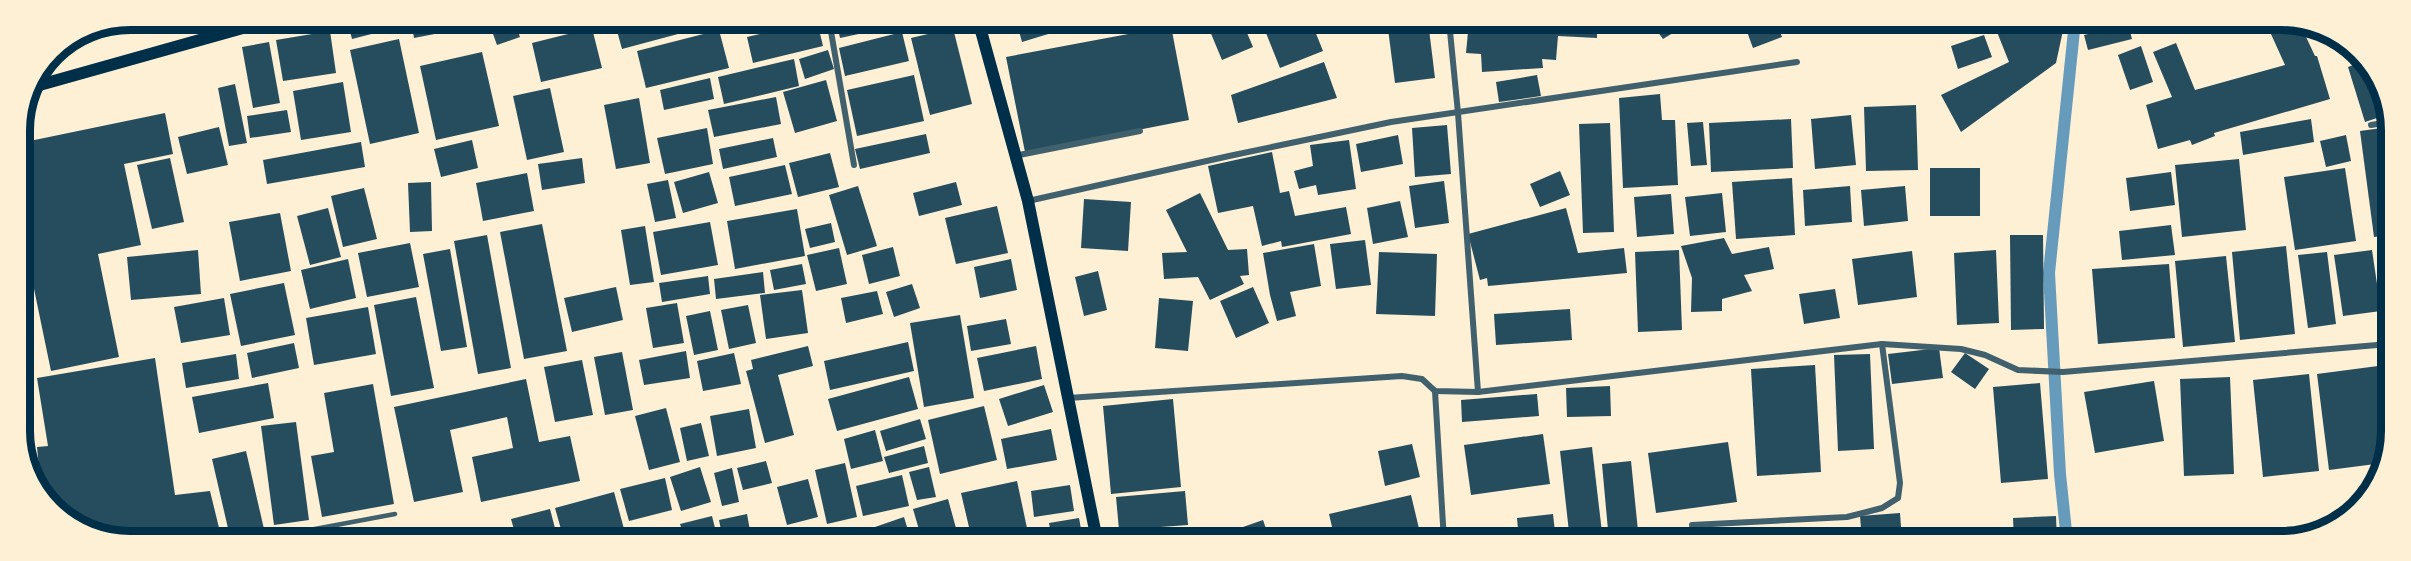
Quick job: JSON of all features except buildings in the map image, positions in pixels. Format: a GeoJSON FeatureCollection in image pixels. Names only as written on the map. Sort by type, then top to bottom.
{"type":"FeatureCollection","features":[{"type":"Feature","properties":{"kind":"main road"},"geometry":{"type":"LineString","coordinates":[[41,85],[235,30]]}},
{"type":"Feature","properties":{"kind":"main road"},"geometry":{"type":"LineString","coordinates":[[981,30],[1028,201],[1095,531]]}},
{"type":"Feature","properties":{"kind":"street"},"geometry":{"type":"LineString","coordinates":[[831,30],[854,165]]}},
{"type":"Feature","properties":{"kind":"street"},"geometry":{"type":"LineString","coordinates":[[1450,30],[1478,392]]}},
{"type":"Feature","properties":{"kind":"street"},"geometry":{"type":"LineString","coordinates":[[1028,201],[1349,130],[1797,62]]}},
{"type":"Feature","properties":{"kind":"street"},"geometry":{"type":"LineString","coordinates":[[2370,125],[2380,123]]}},
{"type":"Feature","properties":{"kind":"street"},"geometry":{"type":"LineString","coordinates":[[1014,156],[1140,131]]}},
{"type":"Feature","properties":{"kind":"street"},"geometry":{"type":"LineString","coordinates":[[1692,525],[1847,517],[1882,508],[1898,498],[1900,483],[1882,344]]}},
{"type":"Feature","properties":{"kind":"street"},"geometry":{"type":"LineString","coordinates":[[1067,398],[1402,375],[1422,379],[1435,391],[1478,392],[1882,344],[1961,348],[1985,355],[2018,370],[2063,372],[2381,345]]}},
{"type":"Feature","properties":{"kind":"street"},"geometry":{"type":"LineString","coordinates":[[1435,391],[1443,531]]}},
{"type":"Feature","properties":{"kind":"lane"},"geometry":{"type":"LineString","coordinates":[[304,531],[395,514]]}},
{"type":"Feature","properties":{"kind":"waterway"},"geometry":{"type":"LineString","coordinates":[[2066,531],[2060,474],[2049,273],[2074,30]]}}]}
